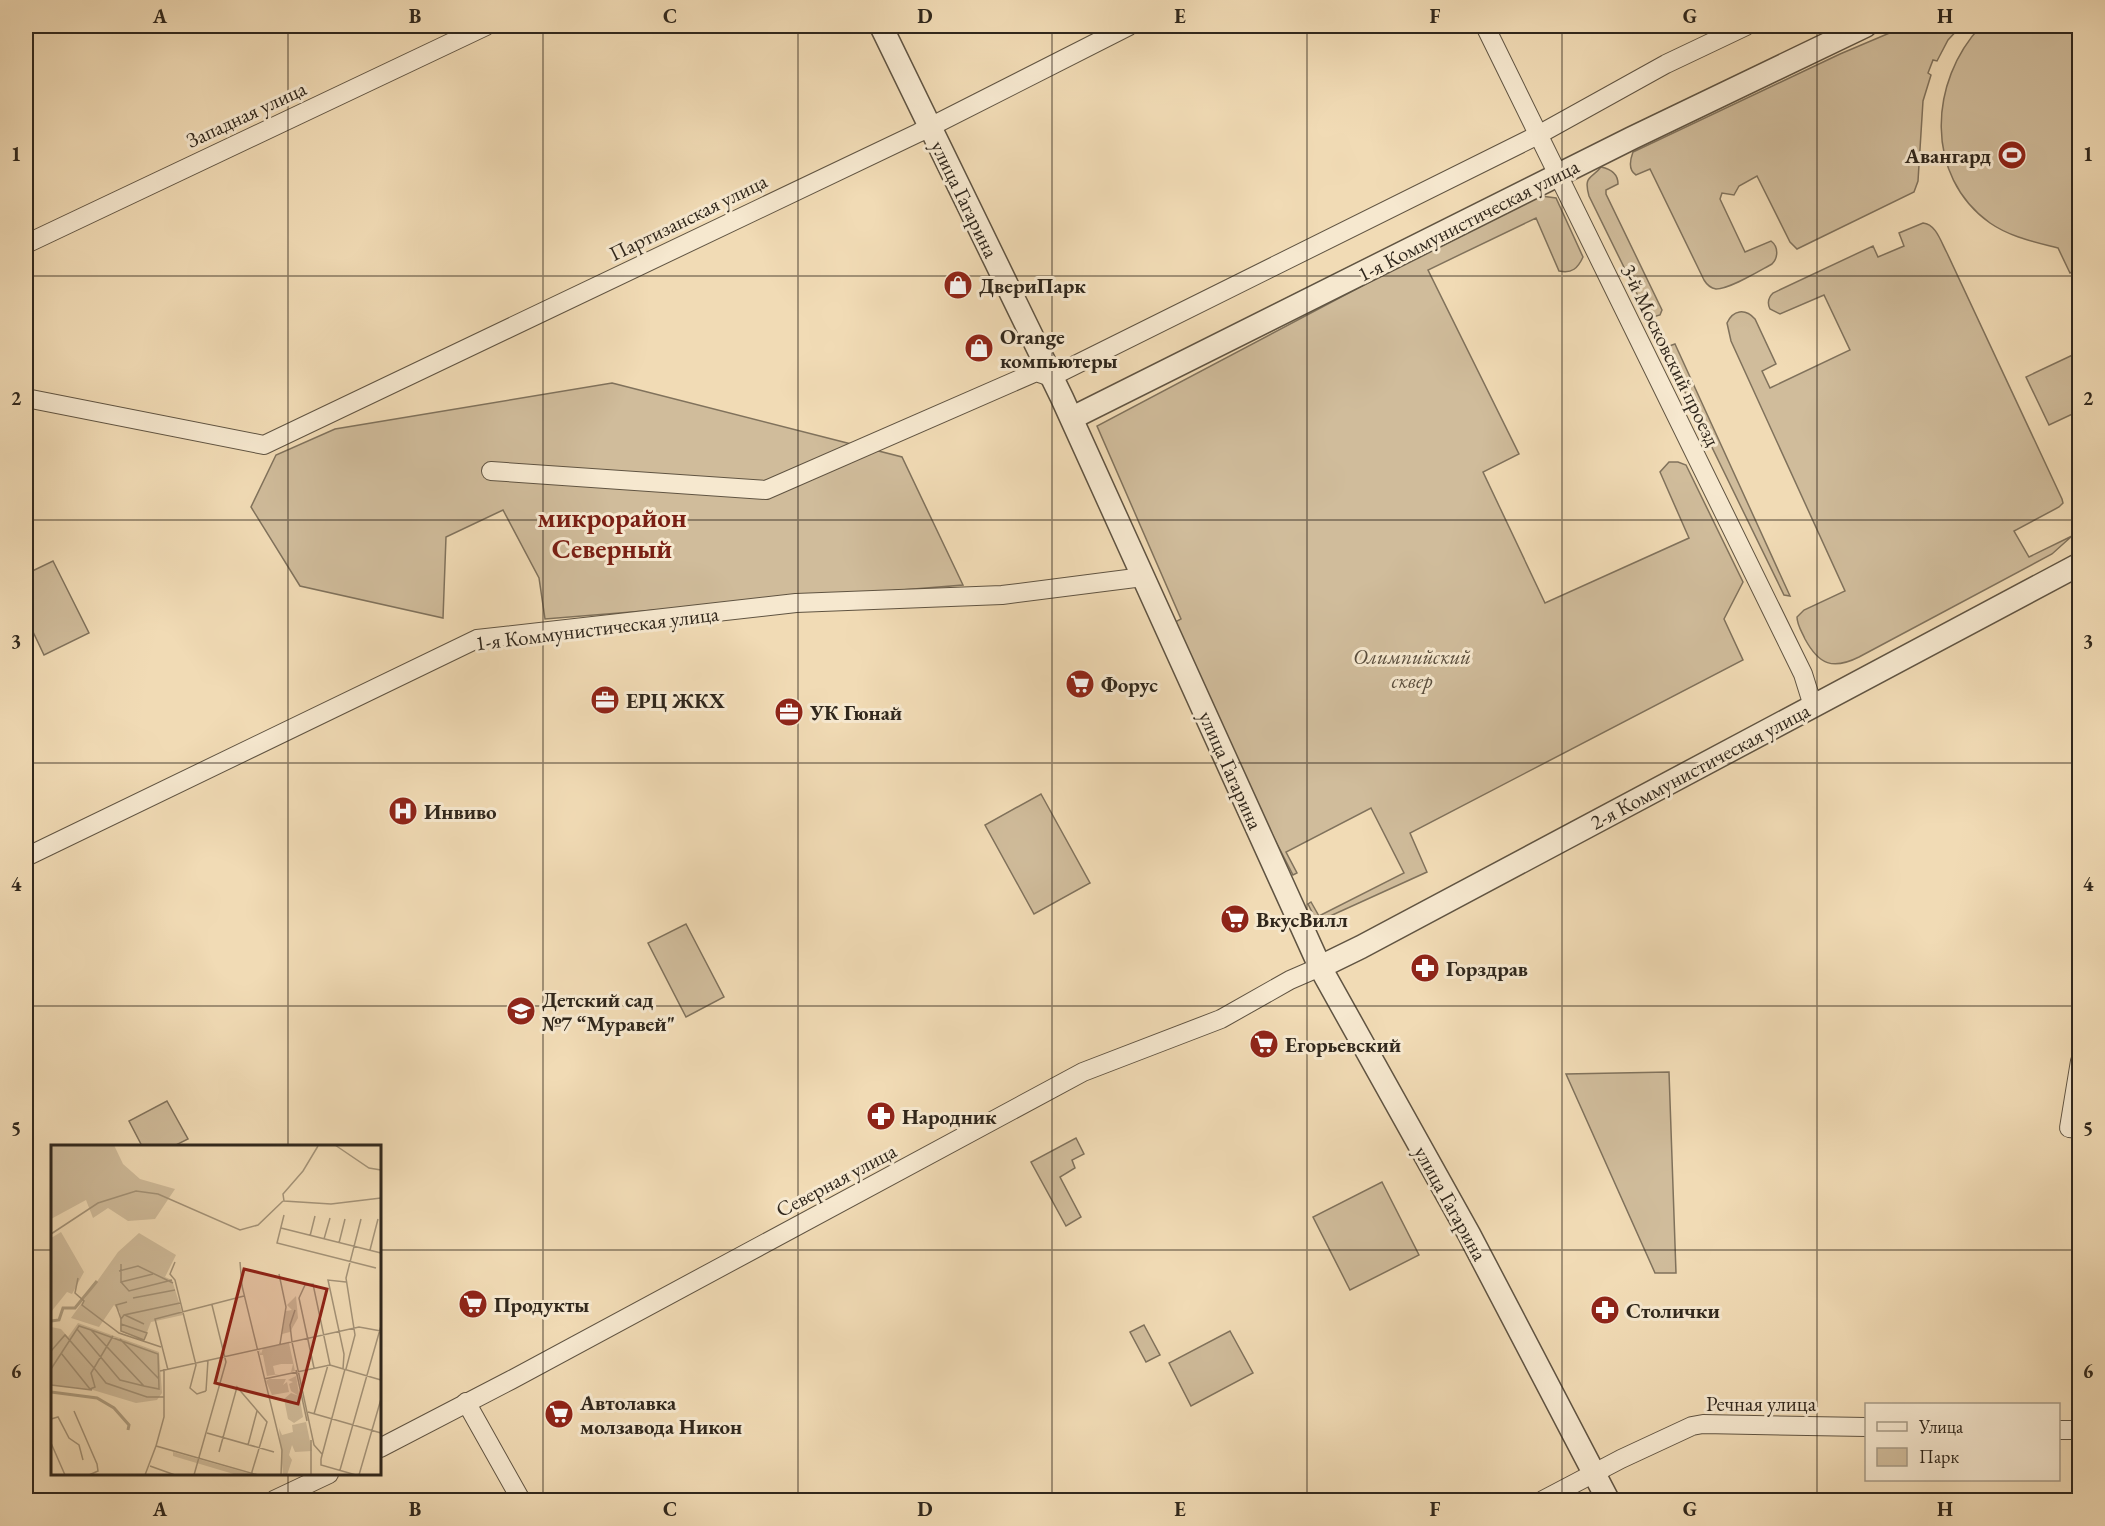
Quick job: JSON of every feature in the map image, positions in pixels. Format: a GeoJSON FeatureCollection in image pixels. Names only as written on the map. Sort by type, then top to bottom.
{"type":"FeatureCollection","features":[{"type":"Feature","properties":{"kind":"street","name":"Западная улица"},"geometry":{"type":"LineString","coordinates":[[26,244],[486,26]]}},
{"type":"Feature","properties":{"kind":"street","name":"улица Гагарина"},"geometry":{"type":"LineString","coordinates":[[880,26],[1072,418],[1320,967],[1469,1234],[1608,1500]]}},
{"type":"Feature","properties":{"kind":"street","name":"Партизанская улица"},"geometry":{"type":"LineString","coordinates":[[26,398],[264,445],[930,127],[1129,26]]}},
{"type":"Feature","properties":{"kind":"street","name":"3-й Московский проезд"},"geometry":{"type":"LineString","coordinates":[[1485,26],[1803,674],[1813,706]]}},
{"type":"Feature","properties":{"kind":"street"},"geometry":{"type":"LineString","coordinates":[[491,471],[766,490],[1036,372],[1051,377],[1538,135],[1638,79],[1746,26]]}},
{"type":"Feature","properties":{"kind":"street","name":"1-я Коммунистическая улица"},"geometry":{"type":"LineString","coordinates":[[1072,418],[1558,175],[1865,26]]}},
{"type":"Feature","properties":{"kind":"street","name":"2-я Коммунистическая улица"},"geometry":{"type":"LineString","coordinates":[[1320,967],[1354,951],[2079,564]]}},
{"type":"Feature","properties":{"kind":"street","name":"1-я Коммунистическая улица"},"geometry":{"type":"LineString","coordinates":[[26,857],[477,639],[796,603],[1002,595],[1143,577]]}},
{"type":"Feature","properties":{"kind":"street","name":"Северная улица"},"geometry":{"type":"LineString","coordinates":[[381,1447],[511,1380],[1083,1072],[1221,1019],[1290,980],[1320,967]]}},
{"type":"Feature","properties":{"kind":"street"},"geometry":{"type":"LineString","coordinates":[[2074,1128],[2079,1061]]}},
{"type":"Feature","properties":{"kind":"street"},"geometry":{"type":"LineString","coordinates":[[465,1402],[521,1500]]}},
{"type":"Feature","properties":{"kind":"street","name":"Речная улица"},"geometry":{"type":"LineString","coordinates":[[1543,1500],[1692,1426],[1703,1424],[1865,1427]]}},
{"type":"Feature","properties":{"kind":"street"},"geometry":{"type":"LineString","coordinates":[[2060,1430],[2079,1430]]}},
{"type":"Feature","properties":{"kind":"street"},"geometry":{"type":"LineString","coordinates":[[274,1500],[325,1475]]}},
{"type":"Feature","properties":{"kind":"green space"},"geometry":{"type":"Polygon","coordinates":[[[1906,26],[1961,26],[1948,40],[1937,61],[1933,60],[1928,73],[1931,75],[1923,101],[1918,181],[1914,192],[1797,249],[1790,242],[1757,176],[1739,186],[1734,195],[1722,193],[1720,199],[1745,252],[1771,241],[1777,252],[1775,259],[1772,264],[1729,286],[1716,289],[1709,286],[1650,169],[1636,175],[1632,170],[1633,152],[1840,54],[1906,26]]]}},
{"type":"Feature","properties":{"kind":"green space","name":"Авангард"},"geometry":{"type":"Polygon","coordinates":[[[1981,26],[2079,26],[2080,268],[2070,273],[2058,248],[2014,235],[1990,223],[1969,203],[1953,180],[1944,155],[1941,128],[1944,100],[1951,73],[1964,48],[1981,26]]]}},
{"type":"Feature","properties":{"kind":"green space"},"geometry":{"type":"Polygon","coordinates":[[[1601,167],[1611,171],[1617,177],[1618,184],[1606,190],[1606,194],[1662,310],[1660,315],[1653,317],[1649,315],[1643,306],[1589,196],[1587,184],[1589,178],[1601,167]]]}},
{"type":"Feature","properties":{"kind":"green space","name":"Олимпийский сквер"},"geometry":{"type":"Polygon","coordinates":[[[1541,196],[1556,198],[1583,257],[1574,269],[1568,272],[1559,271],[1536,218],[1428,270],[1519,454],[1483,472],[1545,603],[1689,538],[1660,472],[1669,462],[1686,465],[1743,582],[1724,619],[1743,660],[1410,833],[1427,872],[1317,922],[1308,904],[1311,902],[1319,916],[1404,873],[1371,808],[1286,852],[1297,873],[1293,875],[1166,627],[1181,619],[1097,426],[1521,202],[1541,196]]]}},
{"type":"Feature","properties":{"kind":"green space"},"geometry":{"type":"Polygon","coordinates":[[[1923,223],[1935,230],[1940,239],[2062,499],[2063,503],[2059,507],[2014,531],[2029,557],[2072,536],[2052,554],[1859,657],[1842,663],[1828,663],[1821,660],[1810,648],[1797,617],[1804,610],[1845,591],[1731,341],[1727,323],[1732,315],[1739,312],[1747,313],[1755,319],[1776,364],[1762,371],[1770,388],[1850,350],[1824,295],[1780,314],[1770,309],[1768,303],[1770,297],[1773,293],[1873,246],[1878,257],[1904,246],[1899,233],[1923,223]]]}},
{"type":"Feature","properties":{"kind":"green space"},"geometry":{"type":"Polygon","coordinates":[[[1675,344],[1790,596],[1784,595],[1665,351],[1666,347],[1675,344]]]}},
{"type":"Feature","properties":{"kind":"green space"},"geometry":{"type":"Polygon","coordinates":[[[2079,352],[2079,411],[2049,425],[2026,377],[2079,352]]]}},
{"type":"Feature","properties":{"kind":"green space"},"geometry":{"type":"Polygon","coordinates":[[[612,383],[902,457],[963,585],[545,619],[539,578],[503,510],[446,537],[443,618],[300,586],[251,507],[276,455],[335,429],[612,383]]]}},
{"type":"Feature","properties":{"kind":"green space"},"geometry":{"type":"Polygon","coordinates":[[[53,561],[89,633],[44,655],[26,617],[26,574],[53,561]]]}},
{"type":"Feature","properties":{"kind":"green space"},"geometry":{"type":"Polygon","coordinates":[[[1041,794],[1090,883],[1034,914],[985,825],[1041,794]]]}},
{"type":"Feature","properties":{"kind":"green space"},"geometry":{"type":"Polygon","coordinates":[[[686,924],[724,997],[686,1017],[648,943],[686,924]]]}},
{"type":"Feature","properties":{"kind":"green space"},"geometry":{"type":"Polygon","coordinates":[[[1669,1072],[1676,1273],[1655,1273],[1566,1074],[1669,1072]]]}},
{"type":"Feature","properties":{"kind":"green space"},"geometry":{"type":"Polygon","coordinates":[[[167,1101],[188,1139],[176,1145],[141,1145],[129,1121],[167,1101]]]}},
{"type":"Feature","properties":{"kind":"green space"},"geometry":{"type":"Polygon","coordinates":[[[1076,1138],[1084,1154],[1072,1160],[1075,1168],[1060,1177],[1081,1217],[1066,1226],[1031,1162],[1076,1138]]]}},
{"type":"Feature","properties":{"kind":"green space"},"geometry":{"type":"Polygon","coordinates":[[[1382,1182],[1419,1255],[1350,1290],[1313,1217],[1382,1182]]]}},
{"type":"Feature","properties":{"kind":"green space"},"geometry":{"type":"Polygon","coordinates":[[[1144,1325],[1160,1355],[1146,1362],[1130,1332],[1144,1325]]]}},
{"type":"Feature","properties":{"kind":"green space"},"geometry":{"type":"Polygon","coordinates":[[[1230,1331],[1253,1373],[1191,1406],[1169,1363],[1230,1331]]]}},
{"type":"Feature","properties":{"kind":"place","name":"Авангард"},"geometry":{"type":"Point","coordinates":[2012,155]}},
{"type":"Feature","properties":{"kind":"place","name":"ДвериПарк"},"geometry":{"type":"Point","coordinates":[958,285]}},
{"type":"Feature","properties":{"kind":"place","name":"Orange компьютеры"},"geometry":{"type":"Point","coordinates":[979,348]}},
{"type":"Feature","properties":{"kind":"place","name":"Форус"},"geometry":{"type":"Point","coordinates":[1080,684]}},
{"type":"Feature","properties":{"kind":"place","name":"ЕРЦ ЖКХ"},"geometry":{"type":"Point","coordinates":[605,700]}},
{"type":"Feature","properties":{"kind":"place","name":"УК Гюнай"},"geometry":{"type":"Point","coordinates":[789,712]}},
{"type":"Feature","properties":{"kind":"place","name":"Инвиво"},"geometry":{"type":"Point","coordinates":[403,811]}},
{"type":"Feature","properties":{"kind":"place","name":"ВкусВилл"},"geometry":{"type":"Point","coordinates":[1235,919]}},
{"type":"Feature","properties":{"kind":"place","name":"Горздрав"},"geometry":{"type":"Point","coordinates":[1425,968]}},
{"type":"Feature","properties":{"kind":"place","name":"Детский сад №7 “Муравей\""},"geometry":{"type":"Point","coordinates":[521,1011]}},
{"type":"Feature","properties":{"kind":"place","name":"Егорьевский"},"geometry":{"type":"Point","coordinates":[1264,1044]}},
{"type":"Feature","properties":{"kind":"place","name":"Народник"},"geometry":{"type":"Point","coordinates":[881,1116]}},
{"type":"Feature","properties":{"kind":"place","name":"Продукты"},"geometry":{"type":"Point","coordinates":[473,1304]}},
{"type":"Feature","properties":{"kind":"place","name":"Столички"},"geometry":{"type":"Point","coordinates":[1605,1310]}},
{"type":"Feature","properties":{"kind":"place","name":"Автолавка молзавода Никон"},"geometry":{"type":"Point","coordinates":[559,1414]}},
{"type":"Feature","properties":{"kind":"district","name":"микрорайон Северный"},"geometry":{"type":"Point","coordinates":[612,532]}}]}
